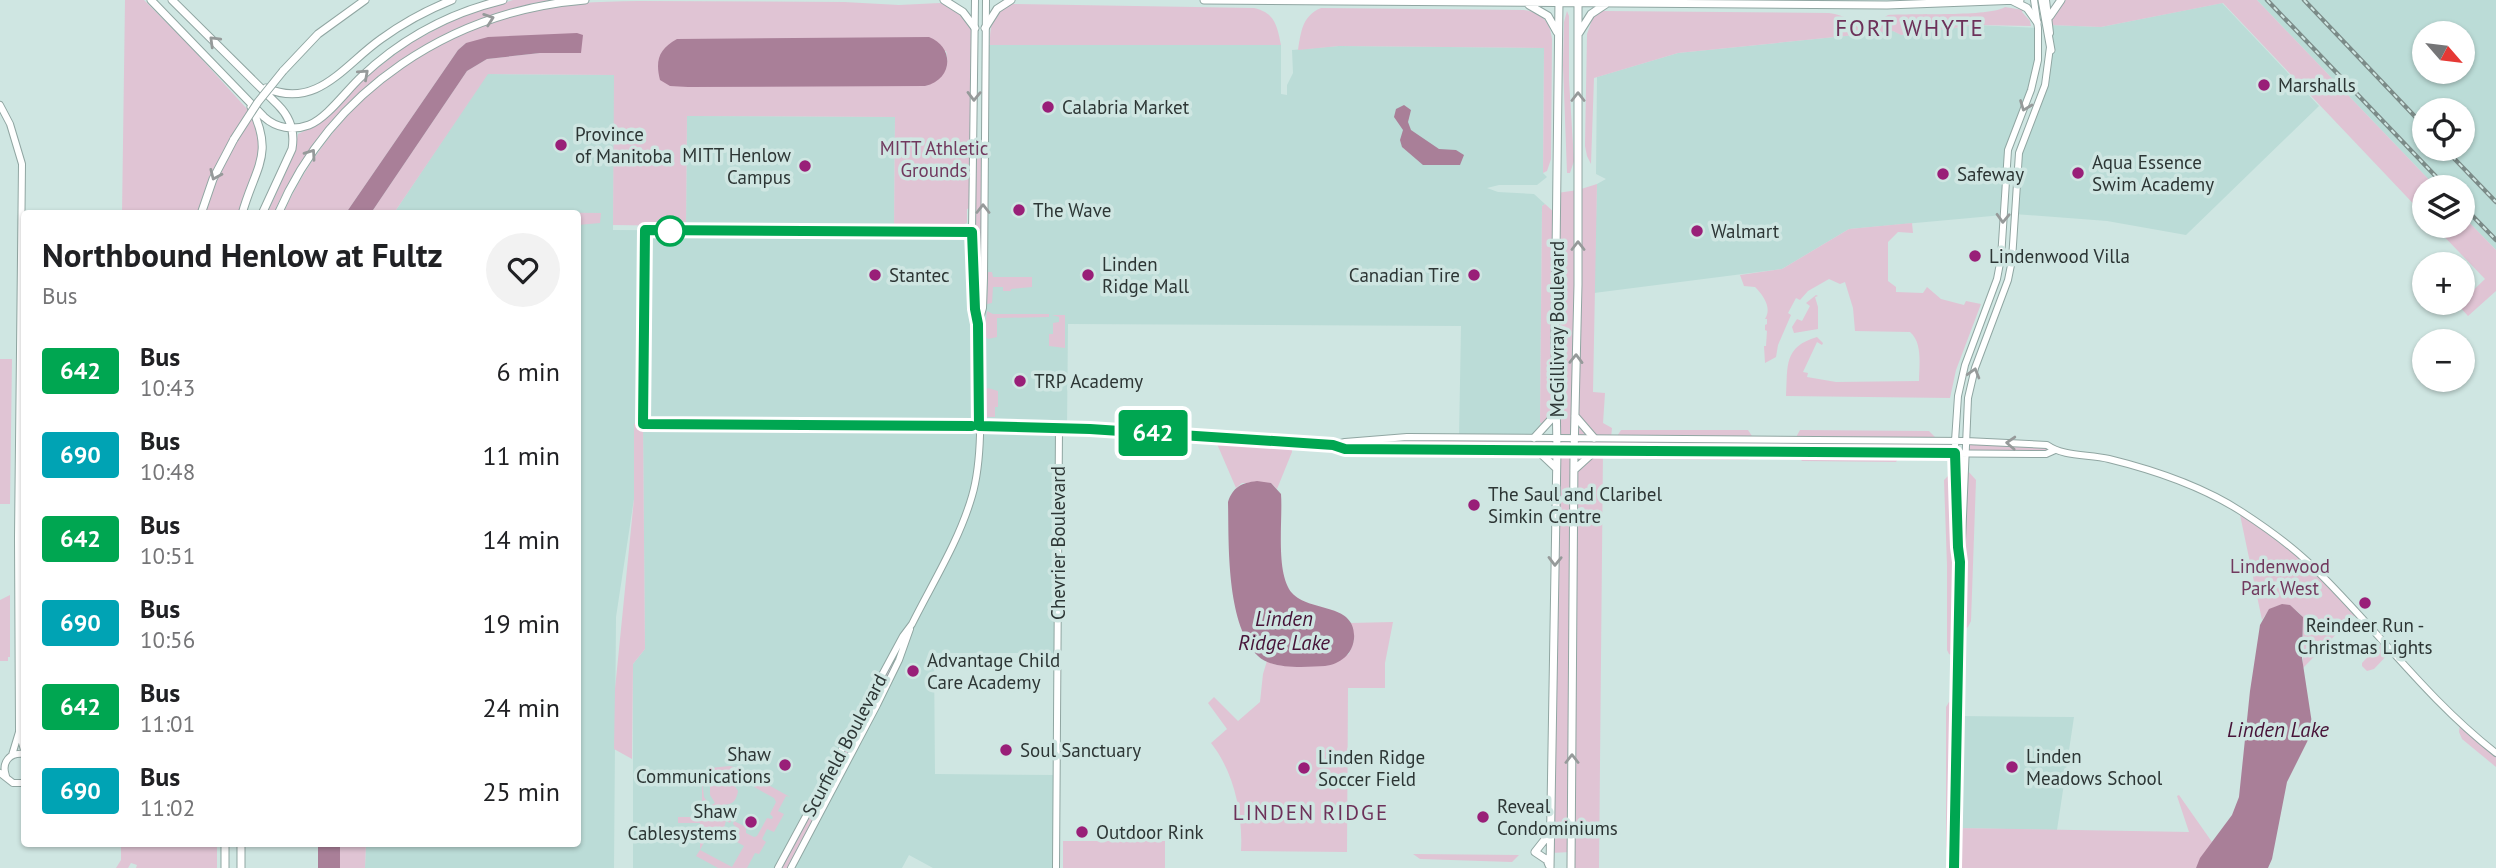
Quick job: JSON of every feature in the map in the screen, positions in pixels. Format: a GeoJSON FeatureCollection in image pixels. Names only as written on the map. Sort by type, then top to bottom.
{"type":"FeatureCollection","features":[{"type":"Feature","properties":{"kind":"main road"},"geometry":{"type":"LineString","coordinates":[[151,0],[270,122],[292,128],[308,126],[320,118],[368,71],[422,31],[458,14],[503,0]]}},
{"type":"Feature","properties":{"kind":"main road"},"geometry":{"type":"LineString","coordinates":[[172,0],[284,111],[292,128],[293,144],[290,154],[264,210]]}},
{"type":"Feature","properties":{"kind":"main road"},"geometry":{"type":"LineString","coordinates":[[202,210],[213,179],[258,102],[318,34],[365,0]]}},
{"type":"Feature","properties":{"kind":"main road"},"geometry":{"type":"LineString","coordinates":[[256,82],[286,94],[314,90],[332,80],[401,25],[452,0]]}},
{"type":"Feature","properties":{"kind":"main road"},"geometry":{"type":"LineString","coordinates":[[280,210],[303,165],[330,129],[367,90],[397,66],[435,43],[484,20],[535,6],[584,0]]}},
{"type":"Feature","properties":{"kind":"main road"},"geometry":{"type":"LineString","coordinates":[[944,0],[963,12],[975,28]]}},
{"type":"Feature","properties":{"kind":"main road"},"geometry":{"type":"LineString","coordinates":[[985,28],[997,9],[1011,0]]}},
{"type":"Feature","properties":{"kind":"main road"},"geometry":{"type":"LineString","coordinates":[[1204,0],[1896,5],[2016,1],[2027,8],[2038,22]]}},
{"type":"Feature","properties":{"kind":"main road"},"geometry":{"type":"LineString","coordinates":[[2044,0],[2050,50]]}},
{"type":"Feature","properties":{"kind":"main road"},"geometry":{"type":"LineString","coordinates":[[2050,16],[2061,0]]}},
{"type":"Feature","properties":{"kind":"main road","name":"McGillivray Boulevard"},"geometry":{"type":"LineString","coordinates":[[1550,868],[1557,450],[1555,328],[1559,1]]}},
{"type":"Feature","properties":{"kind":"main road","name":"McGillivray Boulevard"},"geometry":{"type":"LineString","coordinates":[[1572,868],[1578,1]]}},
{"type":"Feature","properties":{"kind":"main road"},"geometry":{"type":"LineString","coordinates":[[1525,3],[1548,16],[1558,36]]}},
{"type":"Feature","properties":{"kind":"main road"},"geometry":{"type":"LineString","coordinates":[[1577,37],[1591,14],[1609,3]]}},
{"type":"Feature","properties":{"kind":"main road"},"geometry":{"type":"LineString","coordinates":[[243,210],[264,146],[260,125],[247,100]]}},
{"type":"Feature","properties":{"kind":"main road"},"geometry":{"type":"LineString","coordinates":[[1534,438],[1557,414]]}},
{"type":"Feature","properties":{"kind":"main road"},"geometry":{"type":"LineString","coordinates":[[1575,416],[1594,438]]}},
{"type":"Feature","properties":{"kind":"main road"},"geometry":{"type":"LineString","coordinates":[[1537,450],[1556,468]]}},
{"type":"Feature","properties":{"kind":"main road"},"geometry":{"type":"LineString","coordinates":[[1574,470],[1596,450]]}},
{"type":"Feature","properties":{"kind":"main road"},"geometry":{"type":"LineString","coordinates":[[1550,868],[1547,860],[1535,852],[1551,833]]}},
{"type":"Feature","properties":{"kind":"main road"},"geometry":{"type":"LineString","coordinates":[[225,847],[225,867]]}},
{"type":"Feature","properties":{"kind":"main road"},"geometry":{"type":"LineString","coordinates":[[241,847],[241,868]]}},
{"type":"Feature","properties":{"kind":"street","name":"Scurfield Boulevard"},"geometry":{"type":"LineString","coordinates":[[791,868],[899,660],[912,624],[962,524],[977,468],[978,324],[972,232],[975,0]]}},
{"type":"Feature","properties":{"kind":"street","name":"Scurfield Boulevard"},"geometry":{"type":"LineString","coordinates":[[978,324],[983,308],[984,278],[986,0]]}},
{"type":"Feature","properties":{"kind":"street"},"geometry":{"type":"LineString","coordinates":[[1960,562],[1955,441],[1960,382],[1997,279],[2001,258],[2008,150],[2031,90],[2039,49],[2034,0]]}},
{"type":"Feature","properties":{"kind":"street"},"geometry":{"type":"LineString","coordinates":[[1954,868],[1960,562],[1968,398],[1973,376],[2002,301],[2010,270],[2019,153],[2045,85],[2050,50],[2050,16],[2044,0]]}},
{"type":"Feature","properties":{"kind":"street"},"geometry":{"type":"LineString","coordinates":[[0,105],[15,136],[22,164],[21,210]]}},
{"type":"Feature","properties":{"kind":"street"},"geometry":{"type":"LineString","coordinates":[[21,256],[18,531],[21,741]]}},
{"type":"Feature","properties":{"kind":"street"},"geometry":{"type":"LineString","coordinates":[[979,426],[1059,428],[1333,445],[1345,449],[2046,454],[2055,450]]}},
{"type":"Feature","properties":{"kind":"street","name":"Chevrier Boulevard"},"geometry":{"type":"LineString","coordinates":[[1056,868],[1059,428]]}},
{"type":"Feature","properties":{"kind":"street"},"geometry":{"type":"LineString","coordinates":[[1333,445],[1384,438],[1966,441],[2047,445],[2055,450],[2105,458],[2199,489],[2239,510],[2274,534],[2309,563],[2447,711],[2496,752]]}},
{"type":"Feature","properties":{"kind":"street","name":"Scurfield Boulevard"},"geometry":{"type":"LineString","coordinates":[[778,868],[903,636],[912,624]]}},
{"type":"Feature","properties":{"kind":"street"},"geometry":{"type":"LineString","coordinates":[[12,755],[19,733]]}},
{"type":"Feature","properties":{"kind":"street"},"geometry":{"type":"LineString","coordinates":[[21,753],[12,755],[3,763],[3,775],[13,783],[21,783]]}},
{"type":"Feature","properties":{"kind":"shaded area"},"geometry":{"type":"Polygon","coordinates":[[[2257,0],[2496,0],[2496,250],[2475,228],[2475,175],[2425,175],[2257,0]]]}},
{"type":"Feature","properties":{"kind":"shaded area"},"geometry":{"type":"Polygon","coordinates":[[[2222,3],[2319,106],[2186,235],[2107,221],[2014,214],[2019,153],[2045,85],[2050,25],[2101,27],[2222,3]]]}},
{"type":"Feature","properties":{"kind":"shaded area"},"geometry":{"type":"Polygon","coordinates":[[[1977,25],[2038,28],[2036,69],[2008,150],[2003,215],[1849,229],[1782,269],[1594,293],[1597,184],[1606,179],[1596,174],[1597,77],[1678,53],[1865,34],[1866,37],[1867,33],[1893,31],[1902,35],[1977,25]]]}},
{"type":"Feature","properties":{"kind":"shaded area"},"geometry":{"type":"Polygon","coordinates":[[[985,45],[1281,45],[1281,94],[1287,95],[1287,85],[1293,73],[1292,50],[1339,46],[1544,48],[1543,173],[1547,177],[1537,185],[1499,185],[1487,188],[1498,192],[1534,194],[1545,204],[1542,206],[1540,422],[1545,427],[1534,438],[1459,438],[1461,326],[1068,324],[1067,428],[1059,428],[1057,653],[934,653],[935,774],[1056,775],[1056,868],[933,868],[909,855],[902,868],[633,868],[633,664],[645,649],[643,425],[635,424],[634,499],[616,617],[614,868],[365,868],[366,847],[581,847],[581,210],[396,210],[487,74],[615,75],[613,230],[972,232],[978,322],[985,45]]]}},
{"type":"Feature","properties":{"kind":"shaded area"},"geometry":{"type":"Polygon","coordinates":[[[687,116],[895,117],[894,227],[686,226],[687,116]]]}},
{"type":"Feature","properties":{"kind":"shaded area","name":"Linden Meadows School"},"geometry":{"type":"Polygon","coordinates":[[[1957,716],[2074,717],[2057,830],[1956,828],[1957,716]]]}},
{"type":"Feature","properties":{"kind":"green space"},"geometry":{"type":"Polygon","coordinates":[[[125,0],[144,0],[248,110],[257,122],[261,154],[240,210],[122,210],[125,0]]]}},
{"type":"Feature","properties":{"kind":"green space"},"geometry":{"type":"Polygon","coordinates":[[[513,0],[551,0],[506,11],[463,26],[422,47],[385,72],[351,101],[321,135],[295,172],[276,210],[269,210],[294,154],[298,134],[319,124],[367,76],[409,44],[461,16],[513,0]]]}},
{"type":"Feature","properties":{"kind":"green space"},"geometry":{"type":"Polygon","coordinates":[[[2061,0],[2257,0],[2425,175],[2412,175],[2412,202],[2223,3],[2101,27],[2050,25],[2050,16],[2061,0]]]}},
{"type":"Feature","properties":{"kind":"green space","name":"MITT Athletic Grounds"},"geometry":{"type":"Polygon","coordinates":[[[594,2],[950,4],[974,25],[974,141],[984,141],[984,278],[978,324],[971,208],[967,209],[967,223],[956,227],[894,227],[895,117],[687,116],[686,226],[613,225],[614,75],[488,74],[396,210],[373,210],[467,71],[487,59],[540,53],[580,53],[466,43],[458,50],[348,210],[285,210],[302,177],[350,113],[410,62],[444,42],[520,13],[594,2]],[[677,39],[670,86],[925,86],[943,73],[946,51],[677,39]]]}},
{"type":"Feature","properties":{"kind":"green space"},"geometry":{"type":"Polygon","coordinates":[[[1013,4],[1254,8],[1267,13],[1274,21],[1281,45],[990,45],[996,14],[1013,4]]]}},
{"type":"Feature","properties":{"kind":"green space"},"geometry":{"type":"Polygon","coordinates":[[[2005,7],[2023,10],[2031,26],[1977,25],[1901,35],[1893,31],[1872,33],[1878,21],[1888,15],[1983,12],[2005,7]]]}},
{"type":"Feature","properties":{"kind":"green space"},"geometry":{"type":"Polygon","coordinates":[[[1321,8],[1524,10],[1536,13],[1547,23],[1552,39],[1551,159],[1547,171],[1543,173],[1544,48],[1339,46],[1298,50],[1306,20],[1321,8]]]}},
{"type":"Feature","properties":{"kind":"green space"},"geometry":{"type":"Polygon","coordinates":[[[1567,11],[1574,161],[1570,173],[1567,173],[1563,65],[1564,22],[1567,11]]]}},
{"type":"Feature","properties":{"kind":"green space"},"geometry":{"type":"Polygon","coordinates":[[[1603,11],[1829,13],[1849,20],[1865,34],[1678,53],[1594,78],[1591,164],[1585,146],[1587,34],[1593,17],[1603,11]]]}},
{"type":"Feature","properties":{"kind":"green space"},"geometry":{"type":"Polygon","coordinates":[[[1597,184],[1593,392],[1605,393],[1603,423],[1612,428],[1611,438],[1616,438],[1621,430],[1748,430],[1754,439],[1795,439],[1800,430],[1929,431],[1939,441],[1955,441],[1955,452],[1966,453],[1967,470],[1976,480],[1971,621],[1968,627],[1958,634],[1957,658],[1949,654],[1944,480],[1955,469],[1955,453],[1902,452],[1896,462],[1802,461],[1794,451],[1757,451],[1748,460],[1623,459],[1615,450],[1603,450],[1599,868],[1571,868],[1571,852],[1550,853],[1557,450],[1345,449],[1339,443],[1384,438],[1557,438],[1557,415],[1545,427],[1540,422],[1542,206],[1545,204],[1556,214],[1557,193],[1597,184]]]}},
{"type":"Feature","properties":{"kind":"green space"},"geometry":{"type":"Polygon","coordinates":[[[581,213],[601,213],[600,223],[581,225],[581,213]]]}},
{"type":"Feature","properties":{"kind":"green space"},"geometry":{"type":"Polygon","coordinates":[[[1912,223],[1913,233],[1898,232],[1888,242],[1888,281],[1896,287],[1896,292],[1923,293],[1927,287],[1941,299],[1964,305],[1966,301],[1981,304],[1956,370],[1950,398],[1786,396],[1789,359],[1798,346],[1806,341],[1817,337],[1823,343],[1822,345],[1817,342],[1803,372],[1808,373],[1807,377],[1836,382],[1919,381],[1917,342],[1910,332],[1855,331],[1853,308],[1845,282],[1840,284],[1829,279],[1808,291],[1800,300],[1796,298],[1788,313],[1791,315],[1778,345],[1776,357],[1765,363],[1767,306],[1755,287],[1744,286],[1740,275],[1782,269],[1849,229],[1912,223]]]}},
{"type":"Feature","properties":{"kind":"green space"},"geometry":{"type":"Polygon","coordinates":[[[2475,228],[2496,250],[2496,291],[2475,310],[2475,289],[2485,279],[2475,269],[2475,252],[2459,252],[2446,238],[2475,238],[2475,228]]]}},
{"type":"Feature","properties":{"kind":"green space"},"geometry":{"type":"Polygon","coordinates":[[[988,272],[992,272],[993,277],[1032,277],[1032,287],[1003,291],[1003,287],[993,287],[992,303],[987,304],[988,272]]]}},
{"type":"Feature","properties":{"kind":"green space"},"geometry":{"type":"Polygon","coordinates":[[[1816,295],[1818,329],[1794,333],[1792,327],[1797,319],[1802,321],[1810,306],[1806,303],[1816,295]]]}},
{"type":"Feature","properties":{"kind":"green space"},"geometry":{"type":"Polygon","coordinates":[[[987,311],[993,314],[1049,314],[1049,317],[997,318],[997,337],[988,339],[984,335],[987,311]]]}},
{"type":"Feature","properties":{"kind":"green space"},"geometry":{"type":"Polygon","coordinates":[[[1052,315],[1065,315],[1065,348],[1049,346],[1053,323],[1059,322],[1059,317],[1052,315]]]}},
{"type":"Feature","properties":{"kind":"green space"},"geometry":{"type":"Polygon","coordinates":[[[0,359],[12,359],[10,504],[0,504],[0,359]]]}},
{"type":"Feature","properties":{"kind":"green space"},"geometry":{"type":"Polygon","coordinates":[[[988,388],[998,391],[995,417],[984,417],[983,414],[983,392],[988,388]]]}},
{"type":"Feature","properties":{"kind":"green space"},"geometry":{"type":"Polygon","coordinates":[[[634,424],[643,424],[645,649],[633,664],[632,759],[614,749],[615,689],[634,499],[634,424]]]}},
{"type":"Feature","properties":{"kind":"green space"},"geometry":{"type":"Polygon","coordinates":[[[1214,437],[1292,442],[1292,452],[1277,489],[1271,483],[1242,483],[1236,488],[1214,437]]]}},
{"type":"Feature","properties":{"kind":"green space"},"geometry":{"type":"Polygon","coordinates":[[[1966,441],[2047,445],[2055,450],[2046,454],[1966,453],[1966,441]]]}},
{"type":"Feature","properties":{"kind":"green space","name":"Lindenwood Park West"},"geometry":{"type":"Polygon","coordinates":[[[2239,510],[2309,563],[2356,614],[2303,668],[2303,617],[2293,608],[2282,605],[2271,609],[2262,620],[2239,510]]]}},
{"type":"Feature","properties":{"kind":"green space"},"geometry":{"type":"Polygon","coordinates":[[[10,595],[10,657],[8,661],[0,661],[0,600],[10,595]]]}},
{"type":"Feature","properties":{"kind":"green space"},"geometry":{"type":"Polygon","coordinates":[[[1393,622],[1385,663],[1385,688],[1348,688],[1347,852],[1241,851],[1235,794],[1226,767],[1211,743],[1227,729],[1208,703],[1214,697],[1238,721],[1260,702],[1267,661],[1277,665],[1329,665],[1349,654],[1354,640],[1350,623],[1393,622]]]}},
{"type":"Feature","properties":{"kind":"green space"},"geometry":{"type":"Polygon","coordinates":[[[903,636],[906,642],[791,868],[778,868],[903,636]]]}},
{"type":"Feature","properties":{"kind":"green space"},"geometry":{"type":"Polygon","coordinates":[[[2382,642],[2391,651],[2374,669],[2367,671],[2362,663],[2382,642]]]}},
{"type":"Feature","properties":{"kind":"green space"},"geometry":{"type":"Polygon","coordinates":[[[1957,699],[1956,828],[2189,832],[2177,796],[2179,795],[2212,842],[2196,868],[1954,868],[1954,854],[1947,850],[1946,846],[1946,707],[1949,702],[1957,699]]]}},
{"type":"Feature","properties":{"kind":"green space"},"geometry":{"type":"Polygon","coordinates":[[[2460,723],[2496,753],[2496,767],[2462,739],[2459,732],[2460,723]]]}},
{"type":"Feature","properties":{"kind":"green space"},"geometry":{"type":"Polygon","coordinates":[[[710,768],[738,768],[790,797],[786,796],[778,811],[784,814],[774,832],[767,829],[762,839],[766,842],[759,854],[755,853],[747,868],[718,868],[696,856],[700,850],[700,823],[678,823],[678,817],[694,817],[694,808],[702,807],[702,779],[704,797],[710,806],[715,803],[710,795],[710,768]],[[741,775],[738,781],[732,782],[738,791],[734,801],[720,805],[719,813],[732,819],[730,823],[726,821],[722,834],[711,829],[700,850],[732,867],[744,846],[728,837],[736,827],[734,821],[746,827],[746,833],[757,836],[767,818],[772,819],[770,814],[776,802],[774,798],[754,787],[755,781],[741,775]]]}},
{"type":"Feature","properties":{"kind":"green space"},"geometry":{"type":"Polygon","coordinates":[[[1063,841],[1165,841],[1165,868],[1063,868],[1063,841]]]}},
{"type":"Feature","properties":{"kind":"green space"},"geometry":{"type":"Polygon","coordinates":[[[121,847],[217,847],[217,868],[136,868],[137,865],[131,863],[128,868],[116,868],[121,860],[121,847]]]}},
{"type":"Feature","properties":{"kind":"green space"},"geometry":{"type":"Polygon","coordinates":[[[340,847],[366,847],[365,868],[340,868],[340,847]]]}},
{"type":"Feature","properties":{"kind":"green space"},"geometry":{"type":"Polygon","coordinates":[[[1413,854],[1519,855],[1512,862],[1420,859],[1413,854]]]}},
{"type":"Feature","properties":{"kind":"water"},"geometry":{"type":"Polygon","coordinates":[[[577,33],[583,35],[581,53],[540,53],[487,59],[467,71],[373,210],[348,210],[458,50],[466,43],[488,37],[577,33]]]}},
{"type":"Feature","properties":{"kind":"water"},"geometry":{"type":"Polygon","coordinates":[[[929,37],[943,48],[947,63],[941,77],[925,86],[688,87],[670,86],[660,80],[658,61],[662,51],[677,39],[929,37]]]}},
{"type":"Feature","properties":{"kind":"water"},"geometry":{"type":"Polygon","coordinates":[[[1404,105],[1411,110],[1408,122],[1411,130],[1439,149],[1456,150],[1464,155],[1460,165],[1423,165],[1402,147],[1400,140],[1403,130],[1394,117],[1396,109],[1404,105]]]}},
{"type":"Feature","properties":{"kind":"water","name":"Linden Ridge Lake"},"geometry":{"type":"Polygon","coordinates":[[[1257,481],[1271,483],[1281,494],[1283,573],[1292,593],[1300,599],[1340,613],[1353,627],[1351,650],[1336,663],[1300,667],[1272,664],[1258,656],[1240,624],[1231,583],[1228,502],[1238,487],[1257,481]]]}},
{"type":"Feature","properties":{"kind":"water","name":"Linden Lake"},"geometry":{"type":"Polygon","coordinates":[[[2282,604],[2290,605],[2303,617],[2302,658],[2313,730],[2287,782],[2272,859],[2268,868],[2196,868],[2200,858],[2232,815],[2239,797],[2260,625],[2269,609],[2282,604]]]}},
{"type":"Feature","properties":{"kind":"water"},"geometry":{"type":"Polygon","coordinates":[[[318,847],[340,847],[340,868],[318,868],[318,847]]]}},
{"type":"Feature","properties":{"kind":"railway"},"geometry":{"type":"LineString","coordinates":[[2267,0],[2435,175]]}},
{"type":"Feature","properties":{"kind":"railway"},"geometry":{"type":"LineString","coordinates":[[2304,0],[2412,113]]}},
{"type":"Feature","properties":{"kind":"railway"},"geometry":{"type":"LineString","coordinates":[[2457,161],[2496,202]]}},
{"type":"Feature","properties":{"kind":"railway"},"geometry":{"type":"LineString","coordinates":[[2475,218],[2496,240]]}},
{"type":"Feature","properties":{"kind":"bus line","name":"642"},"geometry":{"type":"LineString","coordinates":[[972,426],[643,424],[645,230],[972,232],[978,324],[979,426],[1137,432],[1333,445],[1345,449],[1955,453],[1960,562],[1954,868]]}},
{"type":"Feature","properties":{"kind":"place","name":"Marshalls"},"geometry":{"type":"Point","coordinates":[2264,85]}},
{"type":"Feature","properties":{"kind":"place","name":"Calabria Market"},"geometry":{"type":"Point","coordinates":[1048,107]}},
{"type":"Feature","properties":{"kind":"place","name":"Province of Manitoba"},"geometry":{"type":"Point","coordinates":[561,145]}},
{"type":"Feature","properties":{"kind":"place","name":"MITT Henlow Campus"},"geometry":{"type":"Point","coordinates":[805,166]}},
{"type":"Feature","properties":{"kind":"place","name":"Aqua Essence Swim Academy"},"geometry":{"type":"Point","coordinates":[2078,173]}},
{"type":"Feature","properties":{"kind":"place","name":"Safeway"},"geometry":{"type":"Point","coordinates":[1943,174]}},
{"type":"Feature","properties":{"kind":"place","name":"The Wave"},"geometry":{"type":"Point","coordinates":[1019,210]}},
{"type":"Feature","properties":{"kind":"place","name":"Walmart"},"geometry":{"type":"Point","coordinates":[1697,231]}},
{"type":"Feature","properties":{"kind":"place","name":"Lindenwood Villa"},"geometry":{"type":"Point","coordinates":[1975,256]}},
{"type":"Feature","properties":{"kind":"place","name":"Stantec"},"geometry":{"type":"Point","coordinates":[875,275]}},
{"type":"Feature","properties":{"kind":"place","name":"Linden Ridge Mall"},"geometry":{"type":"Point","coordinates":[1088,275]}},
{"type":"Feature","properties":{"kind":"place","name":"Canadian Tire"},"geometry":{"type":"Point","coordinates":[1474,275]}},
{"type":"Feature","properties":{"kind":"place","name":"TRP Academy"},"geometry":{"type":"Point","coordinates":[1020,381]}},
{"type":"Feature","properties":{"kind":"place","name":"The Saul and Claribel Simkin Centre"},"geometry":{"type":"Point","coordinates":[1474,505]}},
{"type":"Feature","properties":{"kind":"place","name":"Reindeer Run - Christmas Lights"},"geometry":{"type":"Point","coordinates":[2365,603]}},
{"type":"Feature","properties":{"kind":"place","name":"Advantage Child Care Academy"},"geometry":{"type":"Point","coordinates":[913,671]}},
{"type":"Feature","properties":{"kind":"place","name":"Soul Sanctuary"},"geometry":{"type":"Point","coordinates":[1006,750]}},
{"type":"Feature","properties":{"kind":"place","name":"Shaw Communications"},"geometry":{"type":"Point","coordinates":[785,765]}},
{"type":"Feature","properties":{"kind":"place","name":"Linden Meadows School"},"geometry":{"type":"Point","coordinates":[2012,767]}},
{"type":"Feature","properties":{"kind":"place","name":"Linden Ridge Soccer Field"},"geometry":{"type":"Point","coordinates":[1304,768]}},
{"type":"Feature","properties":{"kind":"place","name":"Reveal Condominiums"},"geometry":{"type":"Point","coordinates":[1483,817]}},
{"type":"Feature","properties":{"kind":"place","name":"Shaw Cablesystems"},"geometry":{"type":"Point","coordinates":[751,822]}},
{"type":"Feature","properties":{"kind":"place","name":"Outdoor Rink"},"geometry":{"type":"Point","coordinates":[1082,832]}},
{"type":"Feature","properties":{"kind":"district","name":"FORT WHYTE"},"geometry":{"type":"Point","coordinates":[1910,27]}},
{"type":"Feature","properties":{"kind":"district","name":"LINDEN RIDGE"},"geometry":{"type":"Point","coordinates":[1311,812]}}]}
